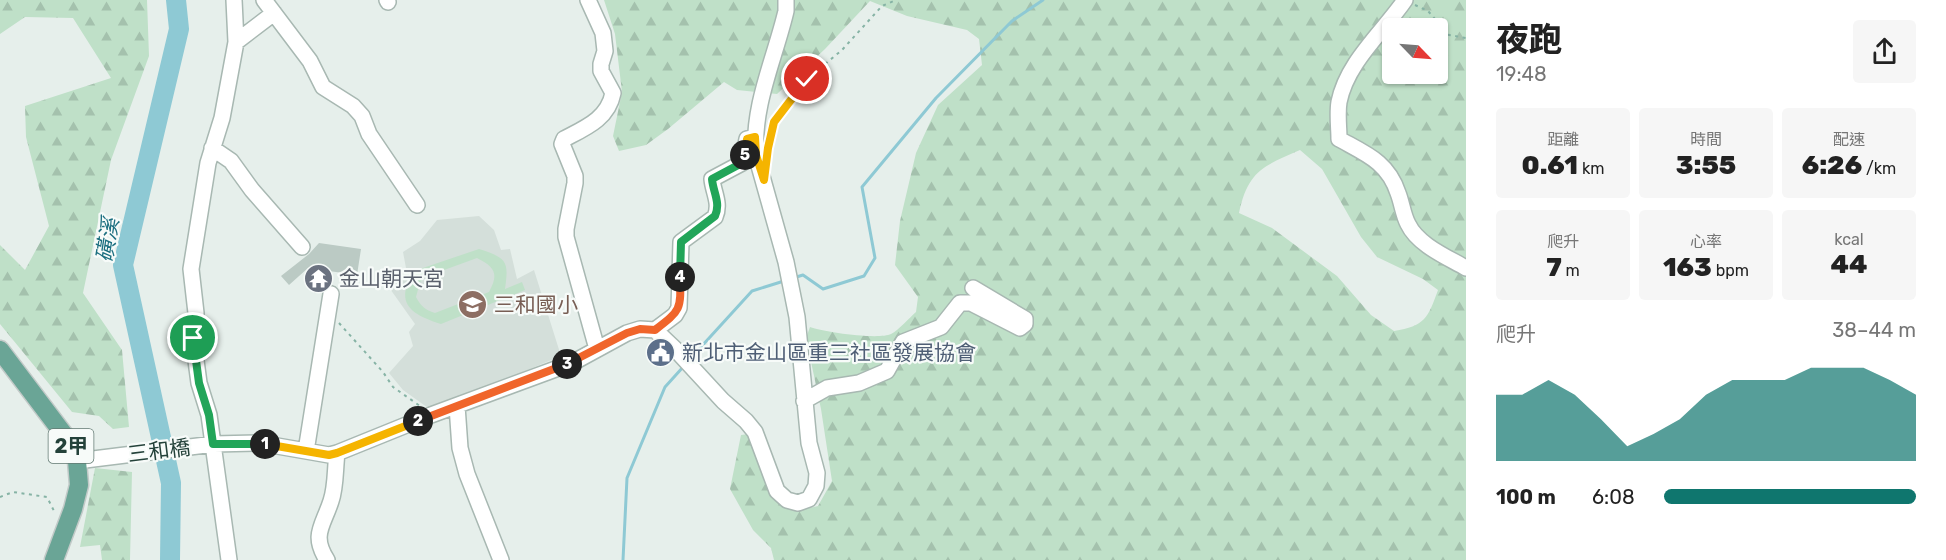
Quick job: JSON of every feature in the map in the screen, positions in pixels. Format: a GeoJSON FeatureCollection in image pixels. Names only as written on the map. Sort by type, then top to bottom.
{"type":"FeatureCollection","features":[{"type":"Feature","properties":{"kind":"main road","name":"2甲"},"geometry":{"type":"LineString","coordinates":[[0,350],[68,440],[77,461],[79,485],[66,530],[54,560]]}},
{"type":"Feature","properties":{"kind":"street"},"geometry":{"type":"LineString","coordinates":[[229,560],[210,444],[209,415],[199,383],[193,338],[196,313],[191,268],[208,163],[222,118],[236,42],[234,0]]}},
{"type":"Feature","properties":{"kind":"street"},"geometry":{"type":"LineString","coordinates":[[264,0],[310,61],[323,87],[353,106],[362,116],[369,134],[417,205]]}},
{"type":"Feature","properties":{"kind":"street"},"geometry":{"type":"LineString","coordinates":[[588,0],[603,33],[605,51],[601,71],[613,93],[612,102],[600,118],[564,139],[562,144],[575,176],[566,237],[597,349]]}},
{"type":"Feature","properties":{"kind":"street"},"geometry":{"type":"LineString","coordinates":[[655,330],[755,432],[777,490],[787,500],[798,503],[809,499],[816,486],[817,473],[809,443],[797,317],[786,262],[756,155],[755,137],[758,110],[784,21],[786,0]]}},
{"type":"Feature","properties":{"kind":"street"},"geometry":{"type":"LineString","coordinates":[[1405,0],[1349,76],[1339,102],[1339,140],[1377,160],[1391,177],[1398,191],[1408,225],[1420,239],[1466,268]]}},
{"type":"Feature","properties":{"kind":"street"},"geometry":{"type":"LineString","coordinates":[[236,42],[274,13]]}},
{"type":"Feature","properties":{"kind":"street"},"geometry":{"type":"LineString","coordinates":[[327,560],[318,538],[321,523],[332,500],[337,453],[431,415],[572,363],[627,333],[640,329],[655,330],[675,315],[679,308],[681,242],[715,216],[718,206],[712,179],[742,163],[747,139],[755,137]]}},
{"type":"Feature","properties":{"kind":"street"},"geometry":{"type":"LineString","coordinates":[[212,148],[231,161],[252,190],[302,247]]}},
{"type":"Feature","properties":{"kind":"street"},"geometry":{"type":"LineString","coordinates":[[804,401],[827,388],[859,383],[887,372],[903,342],[941,327],[960,303],[971,303],[1020,328],[1025,324],[1025,319],[973,288]]}},
{"type":"Feature","properties":{"kind":"street"},"geometry":{"type":"LineString","coordinates":[[306,451],[331,294]]}},
{"type":"Feature","properties":{"kind":"street"},"geometry":{"type":"LineString","coordinates":[[457,406],[460,448],[467,474],[501,560]]}},
{"type":"Feature","properties":{"kind":"street","name":"三和橋"},"geometry":{"type":"LineString","coordinates":[[77,461],[210,444],[260,443],[329,455],[337,453]]}},
{"type":"Feature","properties":{"kind":"path"},"geometry":{"type":"LineString","coordinates":[[768,148],[774,122],[807,79],[842,50],[882,6],[896,0]]}},
{"type":"Feature","properties":{"kind":"path"},"geometry":{"type":"LineString","coordinates":[[1405,0],[1428,11],[1449,35],[1466,38]]}},
{"type":"Feature","properties":{"kind":"path"},"geometry":{"type":"LineString","coordinates":[[338,321],[383,372],[393,387],[431,415]]}},
{"type":"Feature","properties":{"kind":"path"},"geometry":{"type":"LineString","coordinates":[[0,497],[13,492],[47,497],[66,530]]}},
{"type":"Feature","properties":{"kind":"shaded area","name":"三和國小"},"geometry":{"type":"Polygon","coordinates":[[[479,216],[494,230],[501,250],[510,249],[517,279],[534,270],[561,356],[431,410],[403,390],[389,373],[413,346],[409,332],[415,324],[388,286],[406,268],[403,252],[420,241],[437,220],[479,216]]]}},
{"type":"Feature","properties":{"kind":"green space"},"geometry":{"type":"Polygon","coordinates":[[[0,0],[147,0],[149,56],[111,160],[83,293],[122,350],[129,427],[113,429],[99,416],[72,412],[0,324],[0,245],[25,270],[49,226],[26,137],[25,106],[111,78],[73,18],[25,17],[0,34],[0,0]]]}},
{"type":"Feature","properties":{"kind":"green space"},"geometry":{"type":"Polygon","coordinates":[[[604,0],[1466,0],[1466,560],[774,560],[771,548],[753,530],[730,489],[741,435],[749,434],[783,506],[797,511],[818,506],[832,481],[821,409],[806,338],[810,327],[851,335],[884,336],[901,327],[916,312],[918,297],[895,265],[900,221],[916,153],[938,105],[982,65],[979,39],[967,30],[907,16],[870,1],[825,49],[777,94],[737,90],[724,82],[646,145],[619,151],[613,136],[622,92],[615,34],[604,0]],[[1300,150],[1267,166],[1259,171],[1247,187],[1239,213],[1272,228],[1337,276],[1371,315],[1394,331],[1419,323],[1428,314],[1438,290],[1423,279],[1377,257],[1361,237],[1322,169],[1300,150]]]}},
{"type":"Feature","properties":{"kind":"green space"},"geometry":{"type":"Polygon","coordinates":[[[479,249],[501,258],[504,262],[507,272],[505,289],[522,282],[525,290],[441,324],[421,316],[408,306],[405,291],[414,271],[479,249]],[[477,258],[425,277],[420,282],[416,297],[420,303],[435,313],[489,292],[494,280],[494,272],[477,258]]]}},
{"type":"Feature","properties":{"kind":"green space"},"geometry":{"type":"Polygon","coordinates":[[[95,468],[132,472],[130,560],[102,560],[100,545],[80,547],[95,468]]]}},
{"type":"Feature","properties":{"kind":"building"},"geometry":{"type":"Polygon","coordinates":[[[319,243],[361,249],[357,275],[308,268],[289,285],[281,276],[319,243]]]}},
{"type":"Feature","properties":{"kind":"waterway","name":"磺溪"},"geometry":{"type":"LineString","coordinates":[[170,560],[171,483],[123,265],[179,29],[176,0]]}},
{"type":"Feature","properties":{"kind":"waterway"},"geometry":{"type":"LineString","coordinates":[[793,278],[803,275],[823,289],[864,276],[875,258],[862,187],[936,98],[1012,21],[1043,0]]}},
{"type":"Feature","properties":{"kind":"waterway"},"geometry":{"type":"LineString","coordinates":[[690,359],[752,291],[784,281]]}},
{"type":"Feature","properties":{"kind":"waterway"},"geometry":{"type":"LineString","coordinates":[[623,560],[627,478],[665,387],[684,366]]}},
{"type":"Feature","properties":{"kind":"place","name":"金山朝天宮"},"geometry":{"type":"Point","coordinates":[318,279]}},
{"type":"Feature","properties":{"kind":"place","name":"三和國小"},"geometry":{"type":"Point","coordinates":[473,305]}},
{"type":"Feature","properties":{"kind":"place","name":"新北市金山區重三社區發展協會"},"geometry":{"type":"Point","coordinates":[661,353]}},
{"type":"Feature","properties":{"kind":"route"},"geometry":{"type":"LineString","coordinates":[[193,338],[199,383],[209,415],[213,444],[260,443],[329,455],[572,363],[627,333],[640,329],[655,330],[675,315],[679,308],[681,242],[717,213],[718,206],[712,179],[742,163],[747,139],[755,137],[756,155],[764,180],[774,122],[807,79]]}}]}
